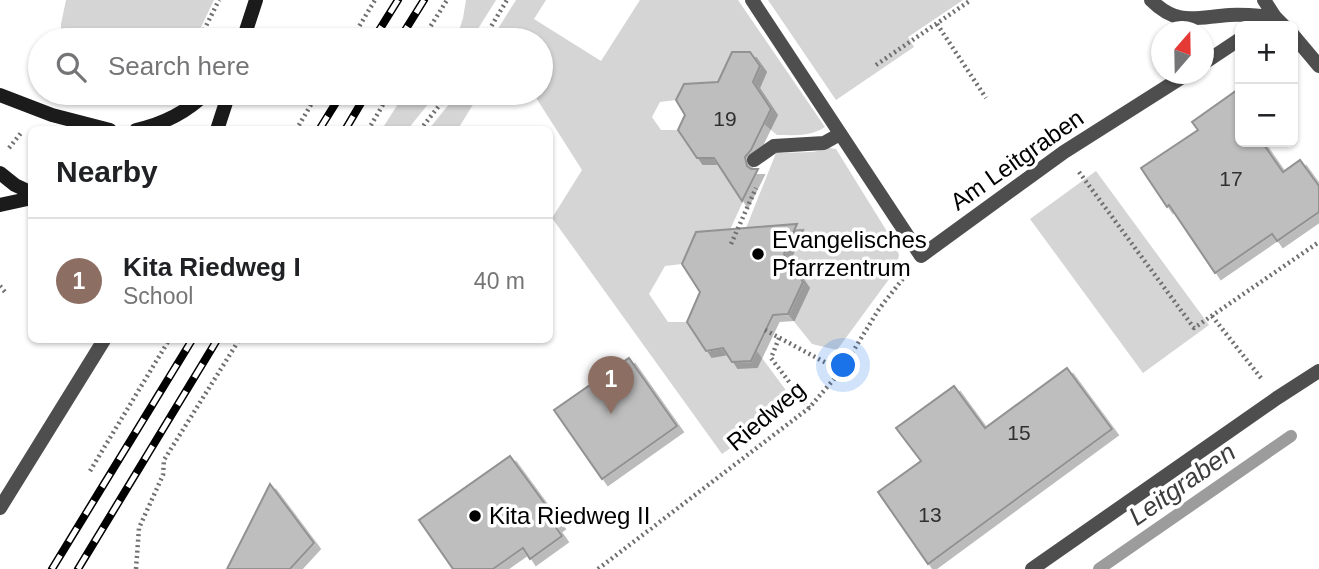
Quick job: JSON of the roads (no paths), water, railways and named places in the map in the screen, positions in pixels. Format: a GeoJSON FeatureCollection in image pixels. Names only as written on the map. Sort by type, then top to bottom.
{"type":"FeatureCollection","features":[{"type":"Feature","properties":{"kind":"street"},"geometry":{"type":"LineString","coordinates":[[247,28],[256,0]]}},
{"type":"Feature","properties":{"kind":"street"},"geometry":{"type":"LineString","coordinates":[[752,0],[840,134],[824,143],[774,146],[754,160]]}},
{"type":"Feature","properties":{"kind":"street"},"geometry":{"type":"LineString","coordinates":[[1151,0],[1167,14],[1186,20],[1232,15],[1272,21]]}},
{"type":"Feature","properties":{"kind":"street"},"geometry":{"type":"LineString","coordinates":[[1264,0],[1278,21]]}},
{"type":"Feature","properties":{"kind":"street"},"geometry":{"type":"LineString","coordinates":[[1298,41],[1319,66]]}},
{"type":"Feature","properties":{"kind":"street"},"geometry":{"type":"LineString","coordinates":[[1214,56],[1235,42]]}},
{"type":"Feature","properties":{"kind":"street","name":"Am Leitgraben"},"geometry":{"type":"LineString","coordinates":[[840,134],[921,256],[1064,152],[1171,84]]}},
{"type":"Feature","properties":{"kind":"street"},"geometry":{"type":"LineString","coordinates":[[0,95],[52,115],[95,126]]}},
{"type":"Feature","properties":{"kind":"street"},"geometry":{"type":"LineString","coordinates":[[148,126],[176,117],[193,105]]}},
{"type":"Feature","properties":{"kind":"street"},"geometry":{"type":"LineString","coordinates":[[218,126],[225,105]]}},
{"type":"Feature","properties":{"kind":"street"},"geometry":{"type":"LineString","coordinates":[[0,173],[28,193]]}},
{"type":"Feature","properties":{"kind":"street"},"geometry":{"type":"LineString","coordinates":[[0,205],[28,197]]}},
{"type":"Feature","properties":{"kind":"street"},"geometry":{"type":"LineString","coordinates":[[0,508],[102,343]]}},
{"type":"Feature","properties":{"kind":"street"},"geometry":{"type":"LineString","coordinates":[[1032,569],[1319,371]]}},
{"type":"Feature","properties":{"kind":"waterway","name":"Leitgraben"},"geometry":{"type":"LineString","coordinates":[[1099,569],[1291,436]]}},
{"type":"Feature","properties":{"kind":"railway"},"geometry":{"type":"LineString","coordinates":[[380,28],[398,0]]}},
{"type":"Feature","properties":{"kind":"railway"},"geometry":{"type":"LineString","coordinates":[[406,28],[424,0]]}},
{"type":"Feature","properties":{"kind":"railway"},"geometry":{"type":"LineString","coordinates":[[321,126],[335,105]]}},
{"type":"Feature","properties":{"kind":"railway"},"geometry":{"type":"LineString","coordinates":[[347,126],[360,105]]}},
{"type":"Feature","properties":{"kind":"railway"},"geometry":{"type":"LineString","coordinates":[[52,569],[190,343]]}},
{"type":"Feature","properties":{"kind":"railway"},"geometry":{"type":"LineString","coordinates":[[78,569],[215,343]]}},
{"type":"Feature","properties":{"kind":"place","name":"Evangelisches Pfarrzentrum"},"geometry":{"type":"Point","coordinates":[758,254]}},
{"type":"Feature","properties":{"kind":"place","name":"Kita Riedweg I"},"geometry":{"type":"Point","coordinates":[611,414]}},
{"type":"Feature","properties":{"kind":"place","name":"Kita Riedweg II"},"geometry":{"type":"Point","coordinates":[475,516]}}]}
